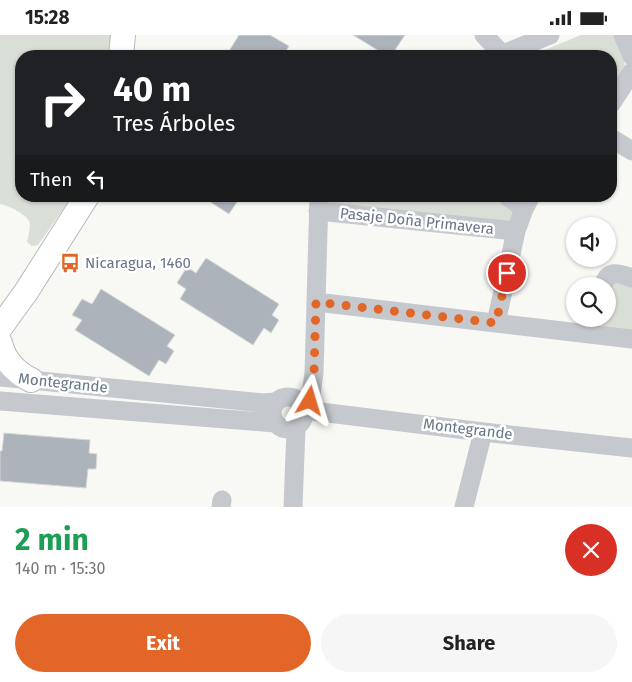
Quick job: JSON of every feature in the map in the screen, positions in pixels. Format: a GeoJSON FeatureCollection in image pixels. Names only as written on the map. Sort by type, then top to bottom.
{"type":"FeatureCollection","features":[{"type":"Feature","properties":{"kind":"main road"},"geometry":{"type":"LineString","coordinates":[[121,50],[122,35]]}},
{"type":"Feature","properties":{"kind":"main road"},"geometry":{"type":"LineString","coordinates":[[0,328],[26,292],[83,202]]}},
{"type":"Feature","properties":{"kind":"main road"},"geometry":{"type":"LineString","coordinates":[[0,343],[4,356],[9,363],[22,375],[31,380]]}},
{"type":"Feature","properties":{"kind":"street"},"geometry":{"type":"LineString","coordinates":[[484,35],[496,50]]}},
{"type":"Feature","properties":{"kind":"street"},"geometry":{"type":"LineString","coordinates":[[515,50],[550,35]]}},
{"type":"Feature","properties":{"kind":"street"},"geometry":{"type":"LineString","coordinates":[[624,35],[632,55]]}},
{"type":"Feature","properties":{"kind":"street"},"geometry":{"type":"LineString","coordinates":[[617,95],[632,72]]}},
{"type":"Feature","properties":{"kind":"street"},"geometry":{"type":"LineString","coordinates":[[617,142],[632,151]]}},
{"type":"Feature","properties":{"kind":"street"},"geometry":{"type":"LineString","coordinates":[[496,323],[516,231],[527,203]]}},
{"type":"Feature","properties":{"kind":"street"},"geometry":{"type":"LineString","coordinates":[[293,507],[296,427],[303,420],[304,410],[310,403],[314,373],[319,204]]}},
{"type":"Feature","properties":{"kind":"street","name":"Pasaje Doña Primavera"},"geometry":{"type":"LineString","coordinates":[[319,204],[516,231]]}},
{"type":"Feature","properties":{"kind":"street"},"geometry":{"type":"LineString","coordinates":[[608,277],[614,274],[621,274],[632,279]]}},
{"type":"Feature","properties":{"kind":"street"},"geometry":{"type":"LineString","coordinates":[[316,302],[496,323],[566,325]]}},
{"type":"Feature","properties":{"kind":"street"},"geometry":{"type":"LineString","coordinates":[[597,327],[632,339]]}},
{"type":"Feature","properties":{"kind":"street"},"geometry":{"type":"LineString","coordinates":[[275,423],[272,412],[273,407],[281,400],[302,389],[314,373]]}},
{"type":"Feature","properties":{"kind":"street","name":"Montegrande"},"geometry":{"type":"LineString","coordinates":[[0,377],[262,403],[291,397],[296,399],[303,406],[304,410],[632,448]]}},
{"type":"Feature","properties":{"kind":"street"},"geometry":{"type":"LineString","coordinates":[[138,412],[140,391]]}},
{"type":"Feature","properties":{"kind":"street","name":"Montegrande"},"geometry":{"type":"LineString","coordinates":[[0,401],[275,423],[284,429],[296,427]]}},
{"type":"Feature","properties":{"kind":"street"},"geometry":{"type":"LineString","coordinates":[[464,507],[483,432]]}},
{"type":"Feature","properties":{"kind":"shaded area"},"geometry":{"type":"Polygon","coordinates":[[[0,35],[113,35],[112,50],[15,50],[15,202],[67,202],[38,245],[32,246],[27,242],[30,225],[27,218],[23,214],[0,204],[0,35]]]}},
{"type":"Feature","properties":{"kind":"shaded area"},"geometry":{"type":"Polygon","coordinates":[[[581,35],[614,35],[624,60],[625,68],[617,81],[617,50],[545,50],[581,35]]]}},
{"type":"Feature","properties":{"kind":"shaded area"},"geometry":{"type":"Polygon","coordinates":[[[330,202],[503,202],[514,211],[509,223],[330,207],[330,202]]]}},
{"type":"Feature","properties":{"kind":"shaded area"},"geometry":{"type":"Polygon","coordinates":[[[616,282],[632,286],[632,331],[604,328],[616,327],[616,282]]]}},
{"type":"Feature","properties":{"kind":"building"},"geometry":{"type":"Polygon","coordinates":[[[239,35],[270,35],[289,46],[287,50],[230,50],[239,35]]]}},
{"type":"Feature","properties":{"kind":"building"},"geometry":{"type":"Polygon","coordinates":[[[353,35],[405,35],[395,50],[377,50],[353,35]]]}},
{"type":"Feature","properties":{"kind":"building"},"geometry":{"type":"Polygon","coordinates":[[[210,202],[237,202],[229,214],[210,202]]]}},
{"type":"Feature","properties":{"kind":"building"},"geometry":{"type":"Polygon","coordinates":[[[206,258],[279,304],[272,315],[279,320],[271,333],[264,328],[253,345],[180,299],[186,289],[177,283],[187,267],[196,273],[206,258]]]}},
{"type":"Feature","properties":{"kind":"building"},"geometry":{"type":"Polygon","coordinates":[[[101,289],[175,335],[167,346],[174,351],[166,364],[159,360],[149,376],[75,330],[82,320],[72,315],[82,299],[92,304],[101,289]]]}},
{"type":"Feature","properties":{"kind":"building"},"geometry":{"type":"Polygon","coordinates":[[[4,433],[90,440],[89,453],[97,454],[96,469],[88,469],[86,488],[0,481],[0,451],[2,451],[4,433]]]}},
{"type":"Feature","properties":{"kind":"place","name":"Nicaragua, 1460"},"geometry":{"type":"Point","coordinates":[70,263]}},
{"type":"Feature","properties":{"kind":"route"},"geometry":{"type":"LineString","coordinates":[[310,401],[314,373],[316,302],[496,323],[507,273]]}}]}
